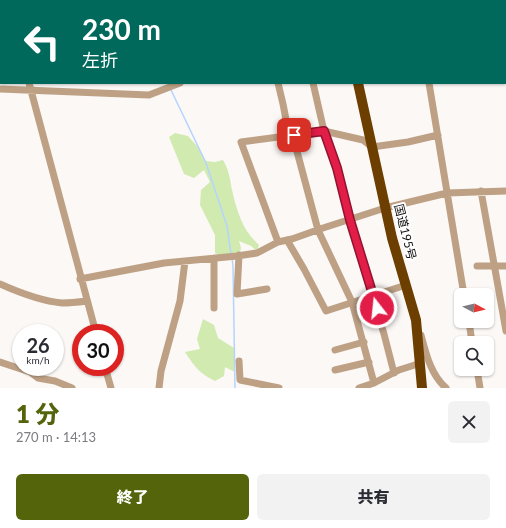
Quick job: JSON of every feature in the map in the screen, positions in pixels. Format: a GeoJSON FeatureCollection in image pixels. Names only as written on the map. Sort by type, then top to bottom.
{"type":"FeatureCollection","features":[{"type":"Feature","properties":{"kind":"highway","name":"国道195号"},"geometry":{"type":"LineString","coordinates":[[358,84],[392,238],[416,320],[421,363],[422,388]]}},
{"type":"Feature","properties":{"kind":"street"},"geometry":{"type":"LineString","coordinates":[[28,84],[80,279],[93,324]]}},
{"type":"Feature","properties":{"kind":"street"},"geometry":{"type":"LineString","coordinates":[[0,89],[150,95],[178,84]]}},
{"type":"Feature","properties":{"kind":"street"},"geometry":{"type":"LineString","coordinates":[[278,84],[284,104],[289,135],[295,144],[318,230],[352,302],[374,383]]}},
{"type":"Feature","properties":{"kind":"street"},"geometry":{"type":"LineString","coordinates":[[313,84],[324,131],[337,168],[350,220],[373,295],[394,373]]}},
{"type":"Feature","properties":{"kind":"street"},"geometry":{"type":"LineString","coordinates":[[429,84],[463,288]]}},
{"type":"Feature","properties":{"kind":"street"},"geometry":{"type":"LineString","coordinates":[[278,242],[241,142],[324,131],[363,140],[372,147],[408,142],[438,135]]}},
{"type":"Feature","properties":{"kind":"street"},"geometry":{"type":"LineString","coordinates":[[481,191],[506,331]]}},
{"type":"Feature","properties":{"kind":"street"},"geometry":{"type":"LineString","coordinates":[[80,279],[164,263],[257,253],[278,242],[385,208],[447,192],[506,191]]}},
{"type":"Feature","properties":{"kind":"street"},"geometry":{"type":"LineString","coordinates":[[287,240],[304,268],[326,311],[406,285]]}},
{"type":"Feature","properties":{"kind":"street"},"geometry":{"type":"LineString","coordinates":[[238,256],[237,294],[267,289]]}},
{"type":"Feature","properties":{"kind":"street"},"geometry":{"type":"LineString","coordinates":[[211,258],[214,308]]}},
{"type":"Feature","properties":{"kind":"street"},"geometry":{"type":"LineString","coordinates":[[159,388],[161,372],[180,301],[185,261]]}},
{"type":"Feature","properties":{"kind":"street"},"geometry":{"type":"LineString","coordinates":[[478,266],[506,266]]}},
{"type":"Feature","properties":{"kind":"street"},"geometry":{"type":"LineString","coordinates":[[0,284],[21,294],[40,299],[62,303],[87,301]]}},
{"type":"Feature","properties":{"kind":"street"},"geometry":{"type":"LineString","coordinates":[[416,320],[429,364],[441,384],[446,388]]}},
{"type":"Feature","properties":{"kind":"street"},"geometry":{"type":"LineString","coordinates":[[336,350],[364,342]]}},
{"type":"Feature","properties":{"kind":"street"},"geometry":{"type":"LineString","coordinates":[[240,361],[240,380],[279,388]]}},
{"type":"Feature","properties":{"kind":"street"},"geometry":{"type":"LineString","coordinates":[[0,362],[30,372],[38,378],[55,381],[72,388]]}},
{"type":"Feature","properties":{"kind":"street"},"geometry":{"type":"LineString","coordinates":[[335,370],[369,362]]}},
{"type":"Feature","properties":{"kind":"street"},"geometry":{"type":"LineString","coordinates":[[360,388],[374,383],[399,370],[421,363]]}},
{"type":"Feature","properties":{"kind":"street"},"geometry":{"type":"LineString","coordinates":[[108,376],[111,388]]}},
{"type":"Feature","properties":{"kind":"street"},"geometry":{"type":"LineString","coordinates":[[478,376],[480,388]]}},
{"type":"Feature","properties":{"kind":"green space"},"geometry":{"type":"Polygon","coordinates":[[[175,133],[188,136],[197,146],[206,161],[215,162],[223,160],[228,171],[238,213],[244,227],[259,245],[257,251],[251,246],[239,241],[241,248],[239,257],[225,258],[215,253],[215,235],[200,205],[201,190],[210,182],[204,170],[194,178],[184,174],[169,137],[175,133]]]}},
{"type":"Feature","properties":{"kind":"green space"},"geometry":{"type":"Polygon","coordinates":[[[203,319],[214,325],[218,338],[234,348],[235,372],[225,367],[224,376],[215,381],[198,369],[185,352],[200,349],[197,339],[203,319]]]}},
{"type":"Feature","properties":{"kind":"waterway"},"geometry":{"type":"LineString","coordinates":[[171,90],[206,163],[227,226],[231,254]]}},
{"type":"Feature","properties":{"kind":"waterway"},"geometry":{"type":"LineString","coordinates":[[232,258],[235,388]]}},
{"type":"Feature","properties":{"kind":"route"},"geometry":{"type":"LineString","coordinates":[[294,135],[324,131],[337,168],[350,220],[377,308]]}}]}
